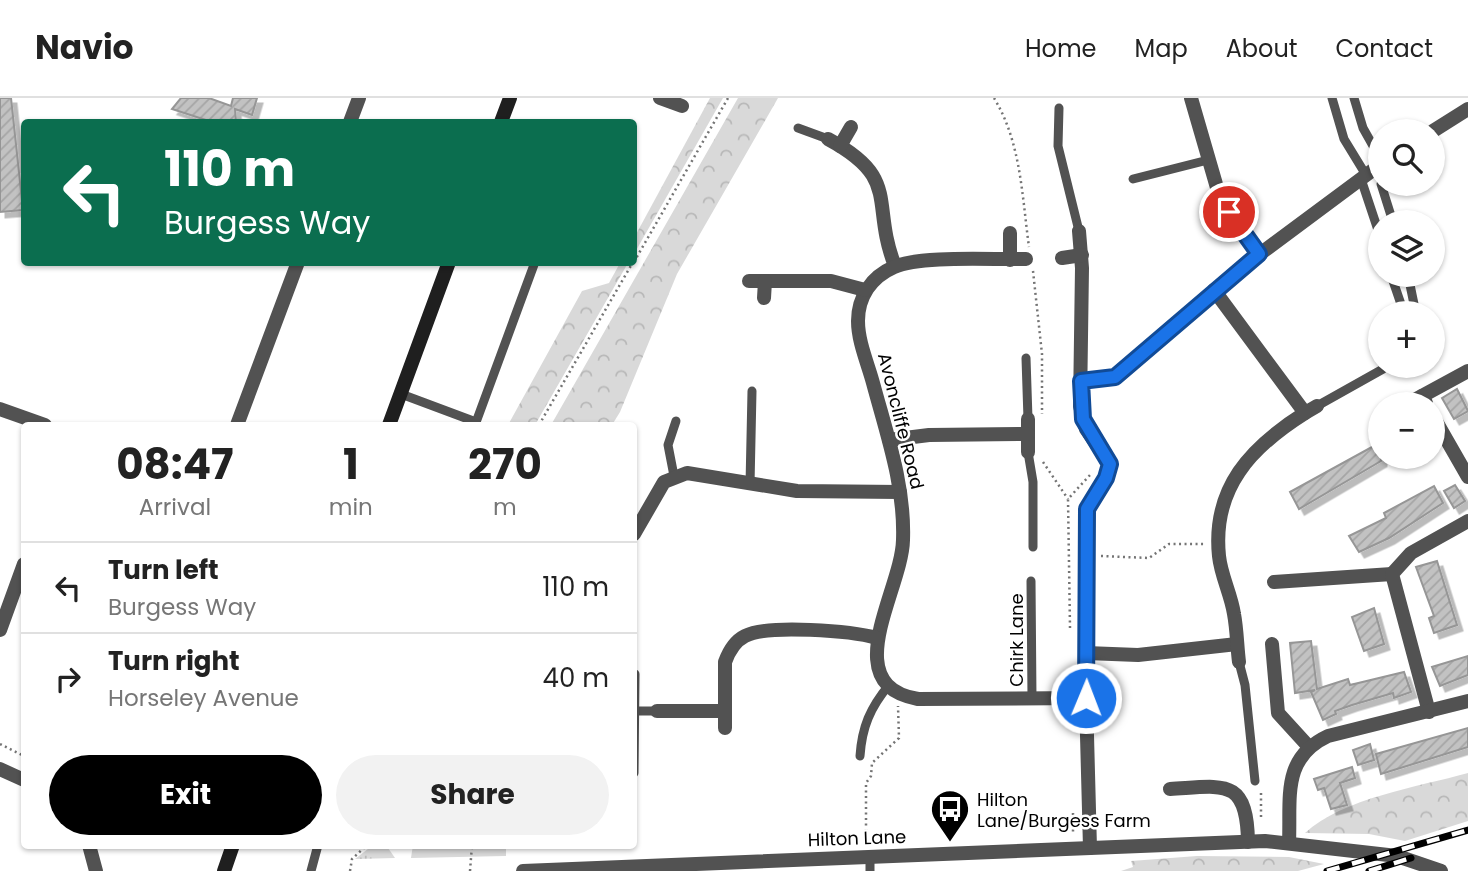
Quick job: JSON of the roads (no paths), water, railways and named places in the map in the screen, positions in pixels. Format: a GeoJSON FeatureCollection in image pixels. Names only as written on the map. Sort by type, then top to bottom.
{"type":"FeatureCollection","features":[{"type":"Feature","properties":{"kind":"main road"},"geometry":{"type":"LineString","coordinates":[[502,119],[510,98]]}},
{"type":"Feature","properties":{"kind":"main road"},"geometry":{"type":"LineString","coordinates":[[390,422],[448,266]]}},
{"type":"Feature","properties":{"kind":"main road"},"geometry":{"type":"LineString","coordinates":[[224,871],[232,849]]}},
{"type":"Feature","properties":{"kind":"street"},"geometry":{"type":"LineString","coordinates":[[351,119],[359,98]]}},
{"type":"Feature","properties":{"kind":"street"},"geometry":{"type":"LineString","coordinates":[[660,98],[682,106]]}},
{"type":"Feature","properties":{"kind":"street"},"geometry":{"type":"LineString","coordinates":[[1191,98],[1220,198],[1259,254]]}},
{"type":"Feature","properties":{"kind":"street"},"geometry":{"type":"LineString","coordinates":[[1445,123],[1468,109]]}},
{"type":"Feature","properties":{"kind":"street"},"geometry":{"type":"LineString","coordinates":[[851,127],[834,143],[864,162],[877,182],[887,246],[895,266]]}},
{"type":"Feature","properties":{"kind":"street"},"geometry":{"type":"LineString","coordinates":[[1081,381],[1115,377],[1214,289],[1259,254],[1368,179]]}},
{"type":"Feature","properties":{"kind":"street"},"geometry":{"type":"LineString","coordinates":[[1079,231],[1082,255],[1083,419],[1110,464],[1106,478],[1087,509],[1086,698],[1090,848]]}},
{"type":"Feature","properties":{"kind":"street"},"geometry":{"type":"LineString","coordinates":[[1010,233],[1010,260]]}},
{"type":"Feature","properties":{"kind":"street"},"geometry":{"type":"LineString","coordinates":[[1062,258],[1082,255]]}},
{"type":"Feature","properties":{"kind":"street"},"geometry":{"type":"LineString","coordinates":[[748,281],[831,281],[866,290],[880,275],[895,266],[916,262],[1026,259]]}},
{"type":"Feature","properties":{"kind":"street"},"geometry":{"type":"LineString","coordinates":[[238,422],[297,266]]}},
{"type":"Feature","properties":{"kind":"street"},"geometry":{"type":"LineString","coordinates":[[764,298],[765,281]]}},
{"type":"Feature","properties":{"kind":"street"},"geometry":{"type":"LineString","coordinates":[[1214,289],[1311,410],[1262,442],[1246,460],[1226,497],[1218,540],[1223,579],[1234,612],[1239,662]]}},
{"type":"Feature","properties":{"kind":"street","name":"Avoncliffe Road"},"geometry":{"type":"LineString","coordinates":[[866,290],[860,306],[859,330],[901,492],[901,565],[877,638],[876,663],[893,689]]}},
{"type":"Feature","properties":{"kind":"street"},"geometry":{"type":"LineString","coordinates":[[1436,392],[1468,371]]}},
{"type":"Feature","properties":{"kind":"street"},"geometry":{"type":"LineString","coordinates":[[0,409],[37,422]]}},
{"type":"Feature","properties":{"kind":"street"},"geometry":{"type":"LineString","coordinates":[[889,440],[1033,424],[1035,454]]}},
{"type":"Feature","properties":{"kind":"street"},"geometry":{"type":"LineString","coordinates":[[1445,437],[1468,477]]}},
{"type":"Feature","properties":{"kind":"street"},"geometry":{"type":"LineString","coordinates":[[637,528],[656,492],[674,477],[702,474],[750,485],[797,491],[901,492]]}},
{"type":"Feature","properties":{"kind":"street"},"geometry":{"type":"LineString","coordinates":[[1274,582],[1392,574],[1411,553],[1468,521]]}},
{"type":"Feature","properties":{"kind":"street"},"geometry":{"type":"LineString","coordinates":[[0,630],[21,572]]}},
{"type":"Feature","properties":{"kind":"street"},"geometry":{"type":"LineString","coordinates":[[1392,574],[1429,712]]}},
{"type":"Feature","properties":{"kind":"street"},"geometry":{"type":"LineString","coordinates":[[725,728],[726,662],[729,652],[745,636],[767,631],[849,631],[877,638]]}},
{"type":"Feature","properties":{"kind":"street"},"geometry":{"type":"LineString","coordinates":[[1086,653],[1160,654],[1237,644]]}},
{"type":"Feature","properties":{"kind":"street"},"geometry":{"type":"LineString","coordinates":[[1272,644],[1278,713],[1309,747]]}},
{"type":"Feature","properties":{"kind":"street"},"geometry":{"type":"LineString","coordinates":[[893,689],[918,699],[1086,698]]}},
{"type":"Feature","properties":{"kind":"street"},"geometry":{"type":"LineString","coordinates":[[1289,843],[1292,785],[1297,759],[1309,747],[1328,736],[1468,701]]}},
{"type":"Feature","properties":{"kind":"street"},"geometry":{"type":"LineString","coordinates":[[656,711],[725,711]]}},
{"type":"Feature","properties":{"kind":"street"},"geometry":{"type":"LineString","coordinates":[[0,769],[21,779]]}},
{"type":"Feature","properties":{"kind":"street"},"geometry":{"type":"LineString","coordinates":[[1170,789],[1218,786],[1230,790],[1242,801],[1254,842]]}},
{"type":"Feature","properties":{"kind":"street","name":"Hilton Lane"},"geometry":{"type":"LineString","coordinates":[[523,871],[869,861],[1254,842],[1289,843],[1397,856],[1441,871]]}},
{"type":"Feature","properties":{"kind":"street"},"geometry":{"type":"LineString","coordinates":[[90,849],[96,871]]}},
{"type":"Feature","properties":{"kind":"lane"},"geometry":{"type":"LineString","coordinates":[[1332,98],[1343,139],[1368,166]]}},
{"type":"Feature","properties":{"kind":"lane"},"geometry":{"type":"LineString","coordinates":[[1354,98],[1368,144]]}},
{"type":"Feature","properties":{"kind":"lane"},"geometry":{"type":"LineString","coordinates":[[1059,108],[1058,146],[1079,231]]}},
{"type":"Feature","properties":{"kind":"lane"},"geometry":{"type":"LineString","coordinates":[[798,128],[834,143]]}},
{"type":"Feature","properties":{"kind":"lane"},"geometry":{"type":"LineString","coordinates":[[1133,179],[1208,160]]}},
{"type":"Feature","properties":{"kind":"lane"},"geometry":{"type":"LineString","coordinates":[[477,422],[534,266]]}},
{"type":"Feature","properties":{"kind":"lane"},"geometry":{"type":"LineString","coordinates":[[1395,287],[1404,313],[1415,309],[1410,287]]}},
{"type":"Feature","properties":{"kind":"lane"},"geometry":{"type":"LineString","coordinates":[[1026,358],[1033,424]]}},
{"type":"Feature","properties":{"kind":"lane"},"geometry":{"type":"LineString","coordinates":[[1311,410],[1368,378]]}},
{"type":"Feature","properties":{"kind":"lane"},"geometry":{"type":"LineString","coordinates":[[750,485],[752,391]]}},
{"type":"Feature","properties":{"kind":"lane"},"geometry":{"type":"LineString","coordinates":[[401,394],[471,422]]}},
{"type":"Feature","properties":{"kind":"lane"},"geometry":{"type":"LineString","coordinates":[[674,477],[668,445],[676,421]]}},
{"type":"Feature","properties":{"kind":"lane"},"geometry":{"type":"LineString","coordinates":[[1032,547],[1035,454]]}},
{"type":"Feature","properties":{"kind":"lane","name":"Chirk Lane"},"geometry":{"type":"LineString","coordinates":[[1031,581],[1032,699]]}},
{"type":"Feature","properties":{"kind":"lane"},"geometry":{"type":"LineString","coordinates":[[1239,662],[1245,685],[1255,781]]}},
{"type":"Feature","properties":{"kind":"lane"},"geometry":{"type":"LineString","coordinates":[[860,756],[862,728],[875,702],[893,689]]}},
{"type":"Feature","properties":{"kind":"lane"},"geometry":{"type":"LineString","coordinates":[[637,711],[656,711]]}},
{"type":"Feature","properties":{"kind":"lane"},"geometry":{"type":"LineString","coordinates":[[1241,760],[1253,759]]}},
{"type":"Feature","properties":{"kind":"lane"},"geometry":{"type":"LineString","coordinates":[[311,871],[317,849]]}},
{"type":"Feature","properties":{"kind":"railway"},"geometry":{"type":"LineString","coordinates":[[1327,871],[1468,830]]}},
{"type":"Feature","properties":{"kind":"railway"},"geometry":{"type":"LineString","coordinates":[[1369,871],[1411,858]]}},
{"type":"Feature","properties":{"kind":"place","name":"Hilton Lane/Burgess Farm"},"geometry":{"type":"Point","coordinates":[950,843]}}]}
